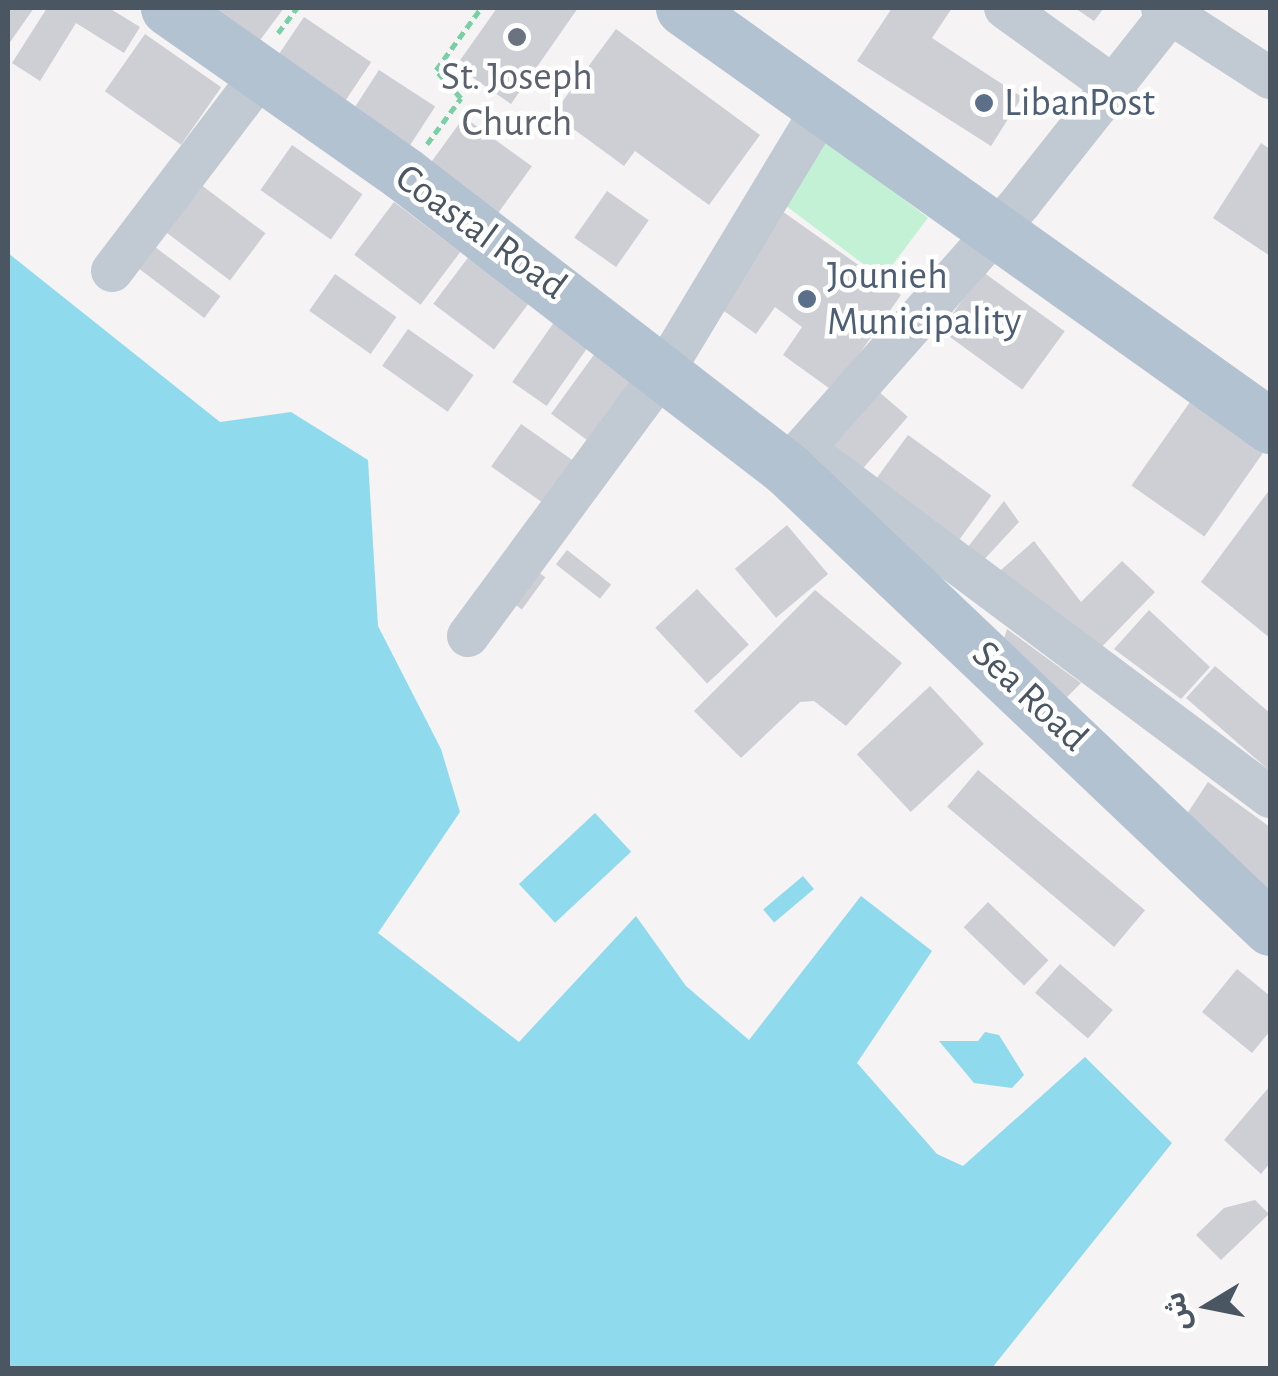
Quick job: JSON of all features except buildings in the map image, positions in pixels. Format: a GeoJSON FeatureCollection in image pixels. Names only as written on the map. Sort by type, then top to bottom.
{"type":"FeatureCollection","features":[{"type":"Feature","properties":{"kind":"main road","name":"Coastal Road"},"geometry":{"type":"LineString","coordinates":[[168,8],[404,174],[665,369],[795,459]]}},
{"type":"Feature","properties":{"kind":"main road"},"geometry":{"type":"LineString","coordinates":[[683,8],[824,105],[1007,205],[1270,426]]}},
{"type":"Feature","properties":{"kind":"main road"},"geometry":{"type":"LineString","coordinates":[[740,8],[1007,205],[1270,382]]}},
{"type":"Feature","properties":{"kind":"main road","name":"Sea Road"},"geometry":{"type":"LineString","coordinates":[[795,459],[1270,928]]}},
{"type":"Feature","properties":{"kind":"street"},"geometry":{"type":"LineString","coordinates":[[1006,8],[1108,82]]}},
{"type":"Feature","properties":{"kind":"street"},"geometry":{"type":"LineString","coordinates":[[795,459],[1164,9],[1270,78]]}},
{"type":"Feature","properties":{"kind":"street"},"geometry":{"type":"LineString","coordinates":[[112,271],[260,76]]}},
{"type":"Feature","properties":{"kind":"street"},"geometry":{"type":"LineString","coordinates":[[468,636],[665,369],[824,105]]}},
{"type":"Feature","properties":{"kind":"street","name":"Sea Road"},"geometry":{"type":"LineString","coordinates":[[795,459],[1270,797]]}},
{"type":"Feature","properties":{"kind":"path"},"geometry":{"type":"LineString","coordinates":[[404,174],[461,98],[436,70],[481,8]]}},
{"type":"Feature","properties":{"kind":"green space"},"geometry":{"type":"Polygon","coordinates":[[[817,134],[928,218],[882,278],[771,195],[817,134]]]}},
{"type":"Feature","properties":{"kind":"water"},"geometry":{"type":"Polygon","coordinates":[[[8,253],[220,422],[291,412],[368,460],[378,626],[441,749],[460,812],[378,933],[519,1042],[636,916],[686,986],[749,1040],[861,896],[932,951],[857,1063],[937,1154],[963,1166],[1085,1057],[1172,1143],[992,1368],[8,1368],[8,253]]]}},
{"type":"Feature","properties":{"kind":"water"},"geometry":{"type":"Polygon","coordinates":[[[595,813],[631,852],[555,923],[519,884],[595,813]]]}},
{"type":"Feature","properties":{"kind":"water"},"geometry":{"type":"Polygon","coordinates":[[[803,876],[814,889],[774,922],[763,909],[803,876]]]}},
{"type":"Feature","properties":{"kind":"water"},"geometry":{"type":"Polygon","coordinates":[[[985,1032],[999,1035],[1024,1075],[1012,1088],[974,1083],[939,1041],[978,1041],[985,1032]]]}},
{"type":"Feature","properties":{"kind":"place","name":"St. Joseph Church"},"geometry":{"type":"Point","coordinates":[517,37]}},
{"type":"Feature","properties":{"kind":"place","name":"LibanPost"},"geometry":{"type":"Point","coordinates":[984,103]}},
{"type":"Feature","properties":{"kind":"place","name":"Jounieh Municipality"},"geometry":{"type":"Point","coordinates":[807,299]}}]}
